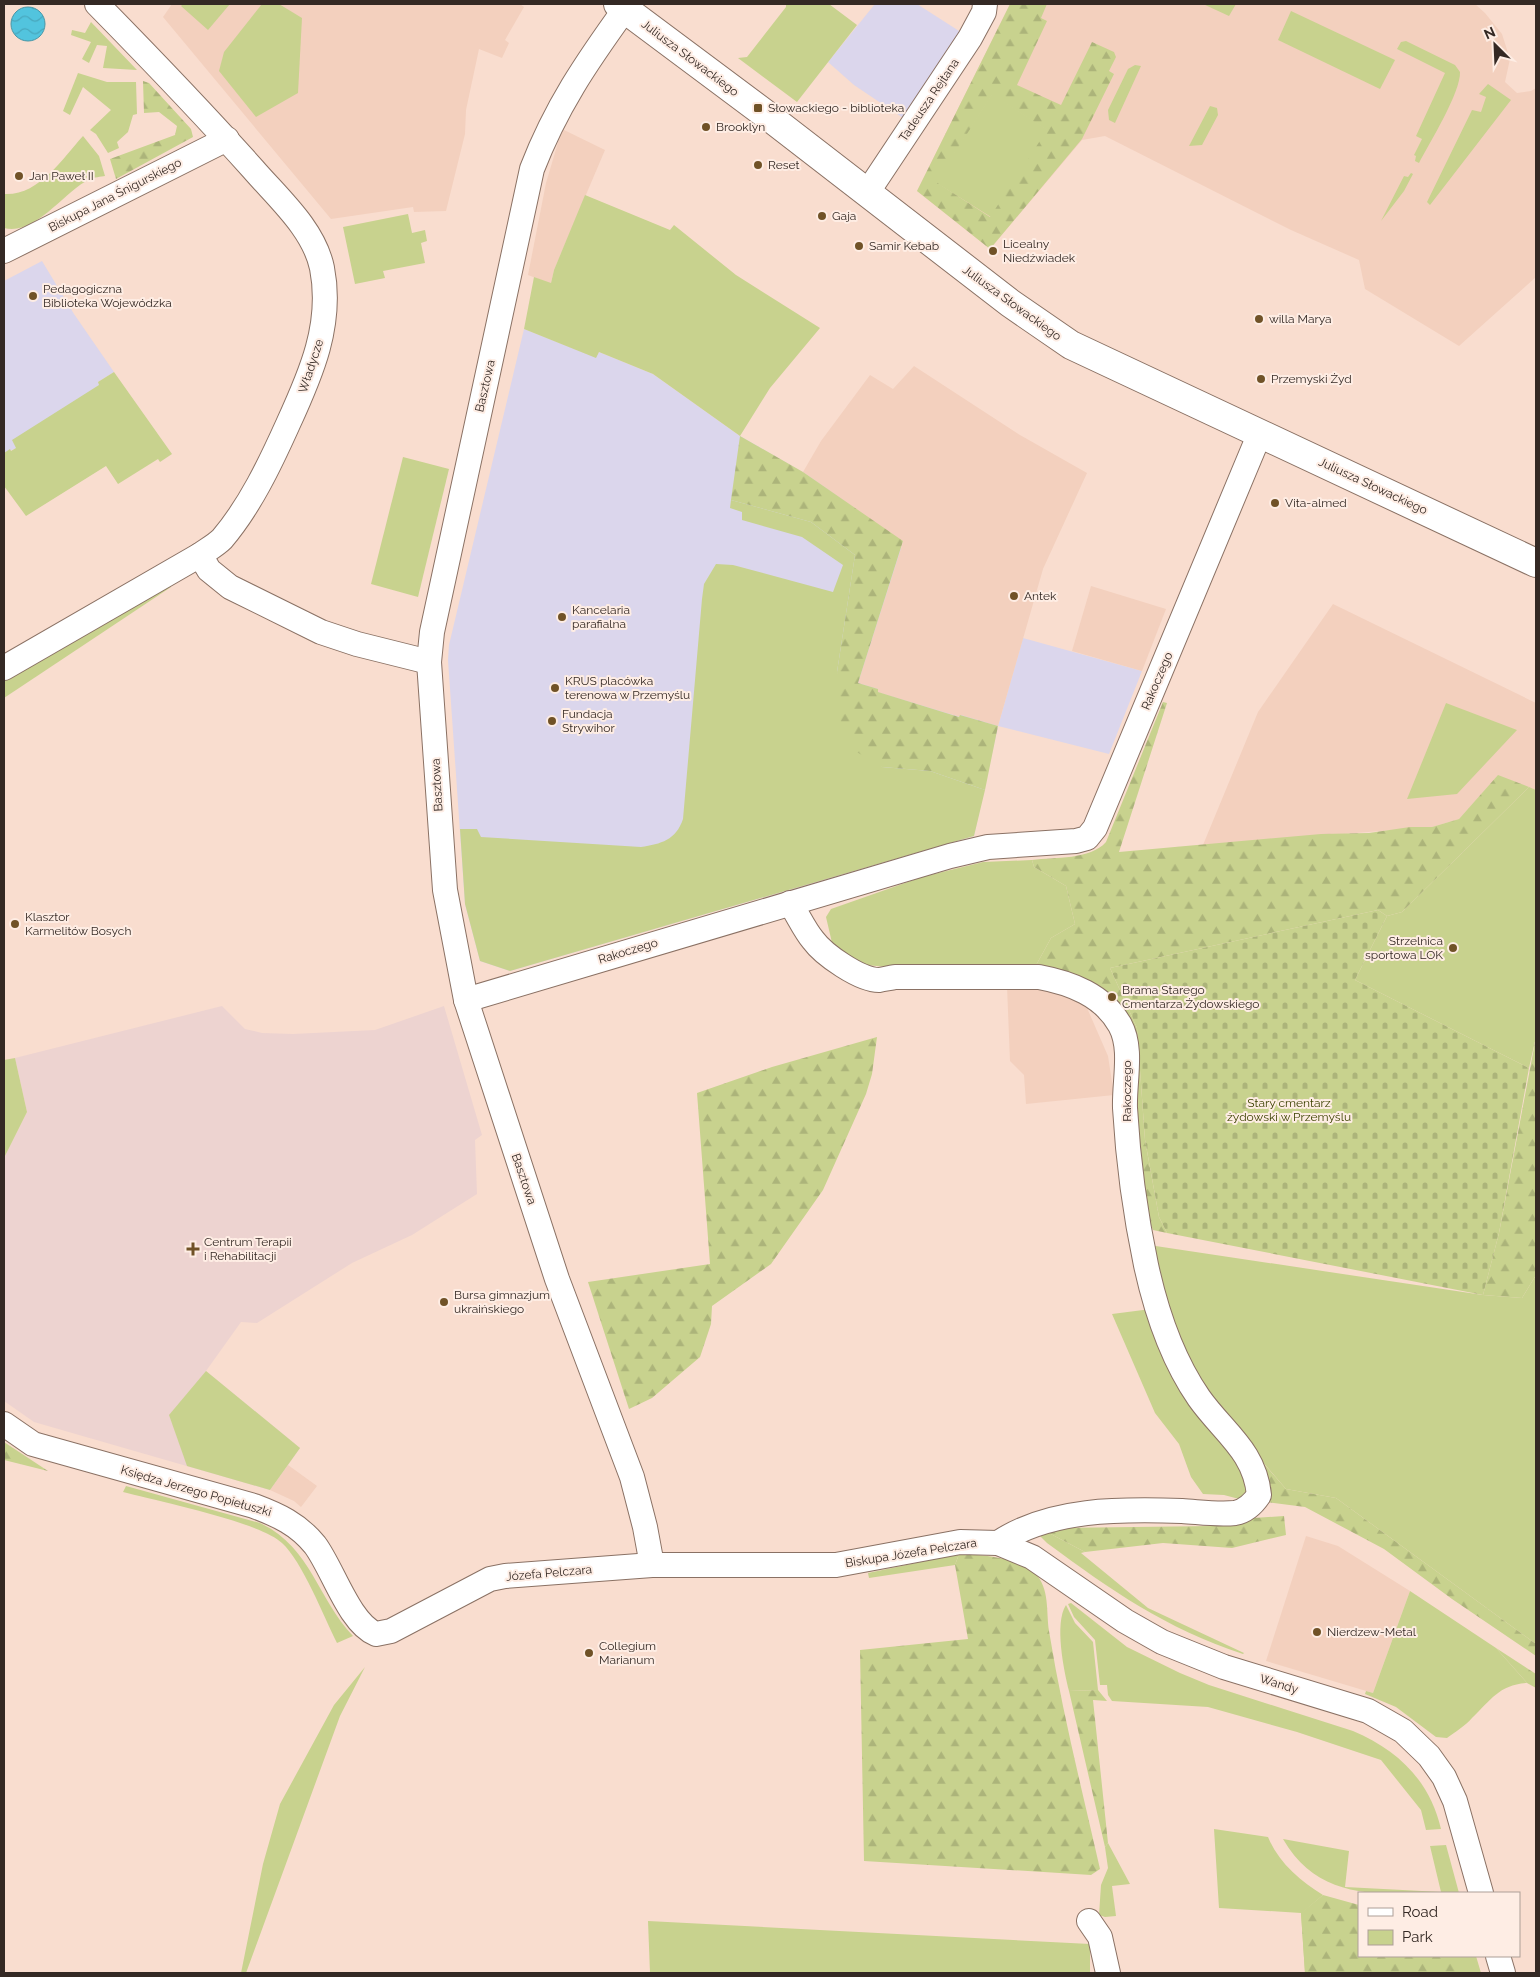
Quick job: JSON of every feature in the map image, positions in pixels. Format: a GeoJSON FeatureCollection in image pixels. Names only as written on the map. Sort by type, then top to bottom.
{"type":"FeatureCollection","features":[{"type":"Feature","properties":{"kind":"street","name":"Władycze"},"geometry":{"type":"LineString","coordinates":[[4,668],[221,540],[249,501],[279,446],[316,357],[325,310],[325,292],[321,266],[298,220],[229,142],[97,4]]}},
{"type":"Feature","properties":{"kind":"street","name":"Tadeusza Rejtana"},"geometry":{"type":"LineString","coordinates":[[867,193],[970,38],[984,12],[985,4]]}},
{"type":"Feature","properties":{"kind":"street","name":"Juliusza Słowackiego"},"geometry":{"type":"LineString","coordinates":[[621,7],[768,116],[1010,304],[1071,345],[1536,563]]}},
{"type":"Feature","properties":{"kind":"street","name":"Basztowa"},"geometry":{"type":"LineString","coordinates":[[621,7],[552,120],[532,169],[434,622],[429,662],[445,890],[466,1000],[558,1279],[632,1477],[645,1527],[652,1565]]}},
{"type":"Feature","properties":{"kind":"street","name":"Biskupa Jana Śnigurskiego"},"geometry":{"type":"LineString","coordinates":[[4,251],[229,142]]}},
{"type":"Feature","properties":{"kind":"street","name":"Rakoczego"},"geometry":{"type":"LineString","coordinates":[[466,1000],[790,903],[979,849],[1025,843],[1076,841],[1092,834],[1260,433]]}},
{"type":"Feature","properties":{"kind":"street"},"geometry":{"type":"LineString","coordinates":[[200,554],[210,570],[230,587],[321,632],[357,644],[429,662]]}},
{"type":"Feature","properties":{"kind":"street","name":"Rakoczego"},"geometry":{"type":"LineString","coordinates":[[790,903],[818,946],[847,968],[864,975],[878,980],[895,977],[1039,977],[1058,981],[1085,992],[1105,1005],[1121,1027],[1127,1046],[1125,1109],[1132,1189],[1146,1266],[1163,1324],[1180,1366],[1199,1398],[1252,1464],[1258,1496],[1253,1504],[1236,1513],[1162,1510],[1086,1513],[1016,1531],[998,1543]]}},
{"type":"Feature","properties":{"kind":"street","name":"Księdza Jerzego Popiełuszki"},"geometry":{"type":"LineString","coordinates":[[4,1424],[33,1444],[254,1506],[286,1518],[315,1545],[360,1624],[370,1631]]}},
{"type":"Feature","properties":{"kind":"street","name":"Biskupa Józefa Pelczara"},"geometry":{"type":"LineString","coordinates":[[652,1565],[836,1565],[960,1542],[998,1543]]}},
{"type":"Feature","properties":{"kind":"street","name":"Wandy"},"geometry":{"type":"LineString","coordinates":[[998,1543],[1032,1557],[1125,1622],[1162,1642],[1224,1667],[1368,1711],[1403,1731],[1430,1756],[1444,1777],[1455,1801],[1481,1892]]}},
{"type":"Feature","properties":{"kind":"street","name":"Józefa Pelczara"},"geometry":{"type":"LineString","coordinates":[[370,1631],[376,1634],[391,1631],[490,1579],[505,1576],[652,1565]]}},
{"type":"Feature","properties":{"kind":"street"},"geometry":{"type":"LineString","coordinates":[[1089,1922],[1100,1937],[1108,1973]]}},
{"type":"Feature","properties":{"kind":"street"},"geometry":{"type":"LineString","coordinates":[[1498,1957],[1503,1973]]}},
{"type":"Feature","properties":{"kind":"shaded area"},"geometry":{"type":"Polygon","coordinates":[[[172,4],[520,4],[524,7],[505,40],[509,43],[502,58],[479,49],[466,110],[465,134],[446,211],[414,212],[413,207],[331,219],[163,17],[172,4]]]}},
{"type":"Feature","properties":{"kind":"shaded area"},"geometry":{"type":"Polygon","coordinates":[[[875,4],[917,4],[970,38],[912,124],[854,85],[828,62],[875,4]]]}},
{"type":"Feature","properties":{"kind":"shaded area"},"geometry":{"type":"Polygon","coordinates":[[[1010,4],[1475,4],[1502,34],[1510,59],[1505,82],[1517,93],[1531,91],[1536,88],[1536,277],[1459,346],[1365,289],[1359,260],[1291,230],[1105,136],[1082,140],[990,249],[917,191],[1010,4]]]}},
{"type":"Feature","properties":{"kind":"shaded area"},"geometry":{"type":"Polygon","coordinates":[[[562,129],[605,150],[554,270],[551,283],[549,283],[528,275],[546,183],[562,129]]]}},
{"type":"Feature","properties":{"kind":"shaded area"},"geometry":{"type":"Polygon","coordinates":[[[42,261],[74,314],[114,372],[98,382],[100,385],[13,441],[17,448],[4,453],[4,281],[42,261]]]}},
{"type":"Feature","properties":{"kind":"shaded area"},"geometry":{"type":"Polygon","coordinates":[[[524,329],[595,357],[599,352],[653,374],[740,436],[818,481],[897,539],[998,726],[974,836],[510,971],[480,961],[465,904],[448,660],[449,645],[524,329]]]}},
{"type":"Feature","properties":{"kind":"shaded area"},"geometry":{"type":"Polygon","coordinates":[[[914,366],[1020,435],[1087,473],[1043,569],[998,726],[961,715],[960,717],[877,692],[878,689],[858,683],[903,542],[803,472],[821,441],[870,375],[893,389],[914,366]]]}},
{"type":"Feature","properties":{"kind":"shaded area"},"geometry":{"type":"Polygon","coordinates":[[[1091,586],[1166,609],[1142,671],[1072,651],[1091,586]]]}},
{"type":"Feature","properties":{"kind":"shaded area"},"geometry":{"type":"Polygon","coordinates":[[[1333,604],[1536,703],[1536,790],[1498,776],[1459,819],[1432,827],[1203,845],[1258,712],[1333,604]]]}},
{"type":"Feature","properties":{"kind":"shaded area"},"geometry":{"type":"Polygon","coordinates":[[[1023,638],[1142,671],[1109,754],[998,726],[1023,638]]]}},
{"type":"Feature","properties":{"kind":"shaded area"},"geometry":{"type":"Polygon","coordinates":[[[1035,985],[1084,1001],[1108,1056],[1114,1095],[1026,1104],[1024,1075],[1010,1061],[1007,986],[1035,985]]]}},
{"type":"Feature","properties":{"kind":"shaded area","name":"Centrum Terapii i Rehabilitacji"},"geometry":{"type":"Polygon","coordinates":[[[222,1006],[245,1029],[262,1033],[293,1034],[375,1030],[444,1006],[482,1135],[475,1140],[477,1194],[412,1235],[352,1263],[257,1323],[241,1322],[206,1371],[300,1448],[270,1490],[34,1422],[4,1401],[4,1158],[27,1112],[15,1058],[222,1006]]]}},
{"type":"Feature","properties":{"kind":"shaded area"},"geometry":{"type":"Polygon","coordinates":[[[288,1465],[317,1486],[301,1507],[294,1501],[270,1490],[288,1465]]]}},
{"type":"Feature","properties":{"kind":"shaded area"},"geometry":{"type":"Polygon","coordinates":[[[1306,1536],[1338,1546],[1410,1591],[1373,1693],[1266,1661],[1306,1536]]]}},
{"type":"Feature","properties":{"kind":"green space"},"geometry":{"type":"Polygon","coordinates":[[[183,4],[230,4],[208,30],[181,6],[183,4]]]}},
{"type":"Feature","properties":{"kind":"green space"},"geometry":{"type":"Polygon","coordinates":[[[262,4],[279,4],[302,18],[298,93],[256,117],[219,71],[224,52],[262,4]]]}},
{"type":"Feature","properties":{"kind":"green space"},"geometry":{"type":"Polygon","coordinates":[[[786,4],[829,4],[857,25],[797,102],[738,58],[747,57],[786,7],[786,4]]]}},
{"type":"Feature","properties":{"kind":"green space"},"geometry":{"type":"Polygon","coordinates":[[[1010,4],[1047,4],[1041,18],[1047,21],[1017,85],[1061,105],[1092,42],[1114,52],[1116,57],[1109,71],[1114,74],[1082,139],[990,249],[917,191],[1010,4]],[[992,95],[936,182],[990,217],[1047,130],[992,95]]]}},
{"type":"Feature","properties":{"kind":"green space"},"geometry":{"type":"Polygon","coordinates":[[[1203,4],[1236,4],[1229,16],[1203,4]]]}},
{"type":"Feature","properties":{"kind":"green space"},"geometry":{"type":"Polygon","coordinates":[[[1291,11],[1395,60],[1380,89],[1278,40],[1291,11]]]}},
{"type":"Feature","properties":{"kind":"green space"},"geometry":{"type":"Polygon","coordinates":[[[91,22],[137,70],[103,68],[107,46],[97,45],[89,63],[82,59],[91,42],[71,35],[72,30],[85,33],[91,22]]]}},
{"type":"Feature","properties":{"kind":"green space"},"geometry":{"type":"Polygon","coordinates":[[[1406,41],[1455,65],[1460,72],[1459,81],[1450,105],[1419,163],[1415,161],[1416,156],[1414,155],[1422,139],[1416,136],[1445,73],[1397,49],[1401,42],[1406,41]]]}},
{"type":"Feature","properties":{"kind":"green space"},"geometry":{"type":"Polygon","coordinates":[[[1135,65],[1141,66],[1115,123],[1109,120],[1108,110],[1128,69],[1135,65]]]}},
{"type":"Feature","properties":{"kind":"green space"},"geometry":{"type":"Polygon","coordinates":[[[78,73],[107,82],[136,82],[137,114],[133,115],[128,132],[117,142],[119,148],[108,153],[96,134],[90,130],[111,110],[83,87],[70,115],[63,111],[78,73]]]}},
{"type":"Feature","properties":{"kind":"green space"},"geometry":{"type":"Polygon","coordinates":[[[143,81],[149,83],[191,129],[193,137],[116,179],[110,159],[175,135],[177,126],[159,112],[144,113],[143,81]]]}},
{"type":"Feature","properties":{"kind":"green space"},"geometry":{"type":"Polygon","coordinates":[[[1488,84],[1511,100],[1430,205],[1427,202],[1472,110],[1481,112],[1486,97],[1479,94],[1488,84]]]}},
{"type":"Feature","properties":{"kind":"green space"},"geometry":{"type":"Polygon","coordinates":[[[992,94],[1048,130],[991,217],[935,182],[992,94]]]}},
{"type":"Feature","properties":{"kind":"green space"},"geometry":{"type":"Polygon","coordinates":[[[1210,106],[1217,108],[1218,115],[1202,145],[1189,146],[1210,106]]]}},
{"type":"Feature","properties":{"kind":"green space"},"geometry":{"type":"Polygon","coordinates":[[[83,136],[99,156],[105,176],[92,178],[80,185],[49,211],[27,225],[16,229],[4,228],[4,194],[17,193],[39,183],[58,165],[83,136]]]}},
{"type":"Feature","properties":{"kind":"green space"},"geometry":{"type":"Polygon","coordinates":[[[1411,173],[1413,174],[1404,191],[1381,221],[1404,176],[1408,177],[1411,173]]]}},
{"type":"Feature","properties":{"kind":"green space"},"geometry":{"type":"Polygon","coordinates":[[[585,195],[670,230],[674,225],[736,275],[820,328],[770,388],[740,436],[653,374],[599,352],[596,358],[524,329],[534,277],[551,283],[554,270],[585,195]]]}},
{"type":"Feature","properties":{"kind":"green space"},"geometry":{"type":"Polygon","coordinates":[[[408,214],[412,233],[425,230],[427,241],[421,243],[425,263],[383,271],[385,278],[355,284],[343,227],[408,214]]]}},
{"type":"Feature","properties":{"kind":"green space"},"geometry":{"type":"Polygon","coordinates":[[[114,372],[172,454],[160,462],[158,459],[118,484],[106,466],[26,516],[4,486],[4,453],[16,448],[12,440],[99,385],[98,382],[114,372]]]}},
{"type":"Feature","properties":{"kind":"green space"},"geometry":{"type":"Polygon","coordinates":[[[740,436],[803,472],[903,541],[858,683],[878,689],[878,692],[959,717],[960,715],[998,726],[985,790],[930,771],[882,767],[855,751],[841,728],[837,672],[855,555],[811,522],[731,500],[740,436]]]}},
{"type":"Feature","properties":{"kind":"green space"},"geometry":{"type":"Polygon","coordinates":[[[403,457],[449,469],[418,597],[371,584],[403,457]]]}},
{"type":"Feature","properties":{"kind":"green space"},"geometry":{"type":"Polygon","coordinates":[[[731,500],[811,522],[855,555],[837,672],[882,767],[930,771],[985,790],[974,836],[510,971],[480,961],[465,904],[460,829],[477,829],[481,837],[641,847],[667,840],[676,832],[683,819],[702,599],[704,584],[716,564],[733,565],[833,592],[843,565],[802,537],[742,520],[742,512],[730,508],[731,500]]]}},
{"type":"Feature","properties":{"kind":"green space"},"geometry":{"type":"Polygon","coordinates":[[[169,585],[171,587],[4,698],[4,681],[169,585]]]}},
{"type":"Feature","properties":{"kind":"green space"},"geometry":{"type":"Polygon","coordinates":[[[1163,702],[1167,703],[1119,852],[1321,834],[1369,833],[1410,827],[1432,827],[1459,819],[1498,775],[1529,787],[1402,912],[1387,916],[1378,910],[1110,968],[1137,1028],[1145,1140],[1159,1217],[1167,1233],[1153,1230],[1145,1211],[1135,1078],[1135,1039],[1034,969],[1051,938],[1075,924],[1066,886],[1034,867],[1032,860],[1082,855],[1099,848],[1106,842],[1163,702]]]}},
{"type":"Feature","properties":{"kind":"green space"},"geometry":{"type":"Polygon","coordinates":[[[1446,703],[1517,730],[1457,794],[1407,799],[1446,703]]]}},
{"type":"Feature","properties":{"kind":"green space","name":"Strzelnica sportowa LOK"},"geometry":{"type":"Polygon","coordinates":[[[1529,787],[1536,790],[1536,1037],[1529,1068],[1355,980],[1387,916],[1402,912],[1529,787]]]}},
{"type":"Feature","properties":{"kind":"green space"},"geometry":{"type":"Polygon","coordinates":[[[1032,860],[1034,867],[1066,886],[1075,924],[1051,938],[1034,969],[912,969],[865,965],[833,947],[826,917],[831,909],[922,877],[983,862],[1032,860]]]}},
{"type":"Feature","properties":{"kind":"green space","name":"Stary cmentarz żydowski w Przemyślu"},"geometry":{"type":"Polygon","coordinates":[[[1378,910],[1387,916],[1355,980],[1529,1068],[1499,1233],[1483,1295],[1167,1233],[1159,1217],[1145,1140],[1137,1028],[1110,968],[1378,910]]]}},
{"type":"Feature","properties":{"kind":"green space"},"geometry":{"type":"Polygon","coordinates":[[[877,1037],[872,1074],[866,1094],[823,1190],[771,1264],[712,1306],[711,1324],[700,1357],[652,1398],[629,1409],[588,1282],[710,1264],[697,1093],[772,1067],[877,1037]]]}},
{"type":"Feature","properties":{"kind":"green space"},"geometry":{"type":"Polygon","coordinates":[[[1536,1037],[1536,1275],[1522,1298],[1483,1295],[1499,1233],[1536,1037]]]}},
{"type":"Feature","properties":{"kind":"green space"},"geometry":{"type":"Polygon","coordinates":[[[15,1058],[27,1112],[4,1158],[4,1060],[15,1058]]]}},
{"type":"Feature","properties":{"kind":"green space"},"geometry":{"type":"Polygon","coordinates":[[[1149,1245],[1483,1295],[1522,1298],[1536,1275],[1536,1644],[1336,1498],[1286,1489],[1203,1393],[1172,1333],[1149,1245]]]}},
{"type":"Feature","properties":{"kind":"green space"},"geometry":{"type":"Polygon","coordinates":[[[1151,1309],[1253,1490],[1243,1500],[1224,1495],[1203,1494],[1191,1477],[1179,1444],[1155,1413],[1112,1314],[1151,1309]]]}},
{"type":"Feature","properties":{"kind":"green space"},"geometry":{"type":"Polygon","coordinates":[[[206,1371],[300,1448],[270,1490],[187,1466],[169,1415],[206,1371]]]}},
{"type":"Feature","properties":{"kind":"green space"},"geometry":{"type":"Polygon","coordinates":[[[4,1442],[48,1471],[4,1460],[4,1442]]]}},
{"type":"Feature","properties":{"kind":"green space"},"geometry":{"type":"Polygon","coordinates":[[[1250,1448],[1286,1489],[1336,1498],[1536,1644],[1536,1656],[1452,1599],[1384,1549],[1305,1507],[1266,1502],[1250,1448]]]}},
{"type":"Feature","properties":{"kind":"green space"},"geometry":{"type":"Polygon","coordinates":[[[126,1486],[260,1523],[277,1533],[291,1545],[302,1559],[330,1606],[353,1636],[337,1643],[312,1590],[290,1551],[270,1535],[231,1520],[123,1492],[126,1486]]]}},
{"type":"Feature","properties":{"kind":"green space"},"geometry":{"type":"Polygon","coordinates":[[[1284,1516],[1286,1535],[1232,1548],[1163,1543],[1085,1552],[1045,1531],[1056,1528],[1212,1526],[1224,1520],[1284,1516]]]}},
{"type":"Feature","properties":{"kind":"green space"},"geometry":{"type":"Polygon","coordinates":[[[1045,1531],[1085,1552],[1081,1553],[1148,1608],[1244,1653],[1215,1644],[1140,1607],[1047,1543],[1039,1535],[1045,1531]]]}},
{"type":"Feature","properties":{"kind":"green space"},"geometry":{"type":"Polygon","coordinates":[[[959,1554],[955,1565],[869,1578],[868,1573],[959,1554]]]}},
{"type":"Feature","properties":{"kind":"green space"},"geometry":{"type":"Polygon","coordinates":[[[959,1554],[999,1558],[1020,1563],[1035,1573],[1043,1586],[1060,1691],[1100,1869],[1091,1875],[864,1861],[860,1650],[968,1639],[955,1565],[959,1554]]]}},
{"type":"Feature","properties":{"kind":"green space"},"geometry":{"type":"Polygon","coordinates":[[[1410,1591],[1496,1648],[1527,1683],[1517,1684],[1496,1694],[1466,1724],[1447,1738],[1436,1737],[1396,1707],[1365,1694],[1366,1691],[1373,1693],[1410,1591]]]}},
{"type":"Feature","properties":{"kind":"green space"},"geometry":{"type":"Polygon","coordinates":[[[1071,1603],[1127,1647],[1180,1673],[1209,1685],[1353,1731],[1384,1748],[1410,1769],[1420,1782],[1429,1796],[1441,1829],[1426,1830],[1421,1810],[1381,1760],[1297,1732],[1208,1707],[1112,1701],[1108,1695],[1107,1685],[1100,1685],[1095,1640],[1074,1617],[1068,1604],[1071,1603]]]}},
{"type":"Feature","properties":{"kind":"green space"},"geometry":{"type":"Polygon","coordinates":[[[1066,1605],[1075,1623],[1093,1642],[1098,1690],[1069,1691],[1060,1635],[1062,1613],[1066,1605]]]}},
{"type":"Feature","properties":{"kind":"green space"},"geometry":{"type":"Polygon","coordinates":[[[1496,1648],[1536,1674],[1536,1688],[1527,1683],[1496,1648]]]}},
{"type":"Feature","properties":{"kind":"green space"},"geometry":{"type":"Polygon","coordinates":[[[365,1667],[340,1716],[246,1973],[241,1973],[263,1864],[280,1804],[334,1705],[365,1667]]]}},
{"type":"Feature","properties":{"kind":"green space"},"geometry":{"type":"Polygon","coordinates":[[[1098,1690],[1107,1701],[1093,1700],[1108,1843],[1105,1847],[1069,1691],[1098,1690]]]}},
{"type":"Feature","properties":{"kind":"green space"},"geometry":{"type":"Polygon","coordinates":[[[1214,1829],[1268,1837],[1284,1863],[1306,1884],[1323,1895],[1302,1913],[1358,1957],[1476,1957],[1481,1973],[1305,1973],[1301,1913],[1219,1908],[1214,1829]]]}},
{"type":"Feature","properties":{"kind":"green space"},"geometry":{"type":"Polygon","coordinates":[[[1283,1839],[1349,1851],[1345,1887],[1441,1892],[1361,1892],[1338,1886],[1318,1876],[1299,1861],[1283,1839]]]}},
{"type":"Feature","properties":{"kind":"green space"},"geometry":{"type":"Polygon","coordinates":[[[1108,1843],[1130,1884],[1112,1886],[1116,1916],[1105,1917],[1099,1915],[1101,1885],[1108,1868],[1105,1847],[1108,1843]]]}},
{"type":"Feature","properties":{"kind":"green space"},"geometry":{"type":"Polygon","coordinates":[[[1446,1845],[1459,1892],[1441,1892],[1430,1846],[1446,1845]]]}},
{"type":"Feature","properties":{"kind":"green space"},"geometry":{"type":"Polygon","coordinates":[[[1323,1895],[1358,1905],[1358,1957],[1456,1957],[1460,1973],[1305,1973],[1301,1913],[1323,1895]]]}},
{"type":"Feature","properties":{"kind":"green space"},"geometry":{"type":"Polygon","coordinates":[[[648,1921],[1090,1944],[1090,1973],[650,1973],[648,1921]]]}},
{"type":"Feature","properties":{"kind":"water"},"geometry":{"type":"Polygon","coordinates":[[[28,7],[40,12],[45,24],[40,36],[28,41],[16,36],[11,24],[16,12],[28,7]]]}},
{"type":"Feature","properties":{"kind":"place","name":"Słowackiego - biblioteka"},"geometry":{"type":"Point","coordinates":[758,108]}},
{"type":"Feature","properties":{"kind":"place","name":"Brooklyn"},"geometry":{"type":"Point","coordinates":[706,127]}},
{"type":"Feature","properties":{"kind":"place","name":"Reset"},"geometry":{"type":"Point","coordinates":[758,165]}},
{"type":"Feature","properties":{"kind":"place","name":"Jan Paweł II"},"geometry":{"type":"Point","coordinates":[19,176]}},
{"type":"Feature","properties":{"kind":"place","name":"Gaja"},"geometry":{"type":"Point","coordinates":[822,216]}},
{"type":"Feature","properties":{"kind":"place","name":"Samir Kebab"},"geometry":{"type":"Point","coordinates":[859,246]}},
{"type":"Feature","properties":{"kind":"place","name":"Licealny Niedźwiadek"},"geometry":{"type":"Point","coordinates":[993,251]}},
{"type":"Feature","properties":{"kind":"place","name":"Pedagogiczna Biblioteka Wojewódzka"},"geometry":{"type":"Point","coordinates":[33,296]}},
{"type":"Feature","properties":{"kind":"place","name":"willa Marya"},"geometry":{"type":"Point","coordinates":[1259,319]}},
{"type":"Feature","properties":{"kind":"place","name":"Przemyski Żyd"},"geometry":{"type":"Point","coordinates":[1261,379]}},
{"type":"Feature","properties":{"kind":"place","name":"Vita-almed"},"geometry":{"type":"Point","coordinates":[1275,503]}},
{"type":"Feature","properties":{"kind":"place","name":"Antek"},"geometry":{"type":"Point","coordinates":[1014,596]}},
{"type":"Feature","properties":{"kind":"place","name":"Kancelaria parafialna"},"geometry":{"type":"Point","coordinates":[562,617]}},
{"type":"Feature","properties":{"kind":"place","name":"KRUS placówka terenowa w Przemyślu"},"geometry":{"type":"Point","coordinates":[555,688]}},
{"type":"Feature","properties":{"kind":"place","name":"Fundacja Strywihor"},"geometry":{"type":"Point","coordinates":[552,721]}},
{"type":"Feature","properties":{"kind":"place","name":"Klasztor Karmelitów Bosych"},"geometry":{"type":"Point","coordinates":[15,924]}},
{"type":"Feature","properties":{"kind":"place","name":"Strzelnica sportowa LOK"},"geometry":{"type":"Point","coordinates":[1453,948]}},
{"type":"Feature","properties":{"kind":"place","name":"Brama Starego Cmentarza Żydowskiego"},"geometry":{"type":"Point","coordinates":[1112,997]}},
{"type":"Feature","properties":{"kind":"place","name":"Centrum Terapii i Rehabilitacji"},"geometry":{"type":"Point","coordinates":[193,1249]}},
{"type":"Feature","properties":{"kind":"place","name":"Bursa gimnazjum ukraińskiego"},"geometry":{"type":"Point","coordinates":[444,1302]}},
{"type":"Feature","properties":{"kind":"place","name":"Nierdzew-Metal"},"geometry":{"type":"Point","coordinates":[1317,1632]}},
{"type":"Feature","properties":{"kind":"place","name":"Collegium Marianum"},"geometry":{"type":"Point","coordinates":[589,1653]}}]}
